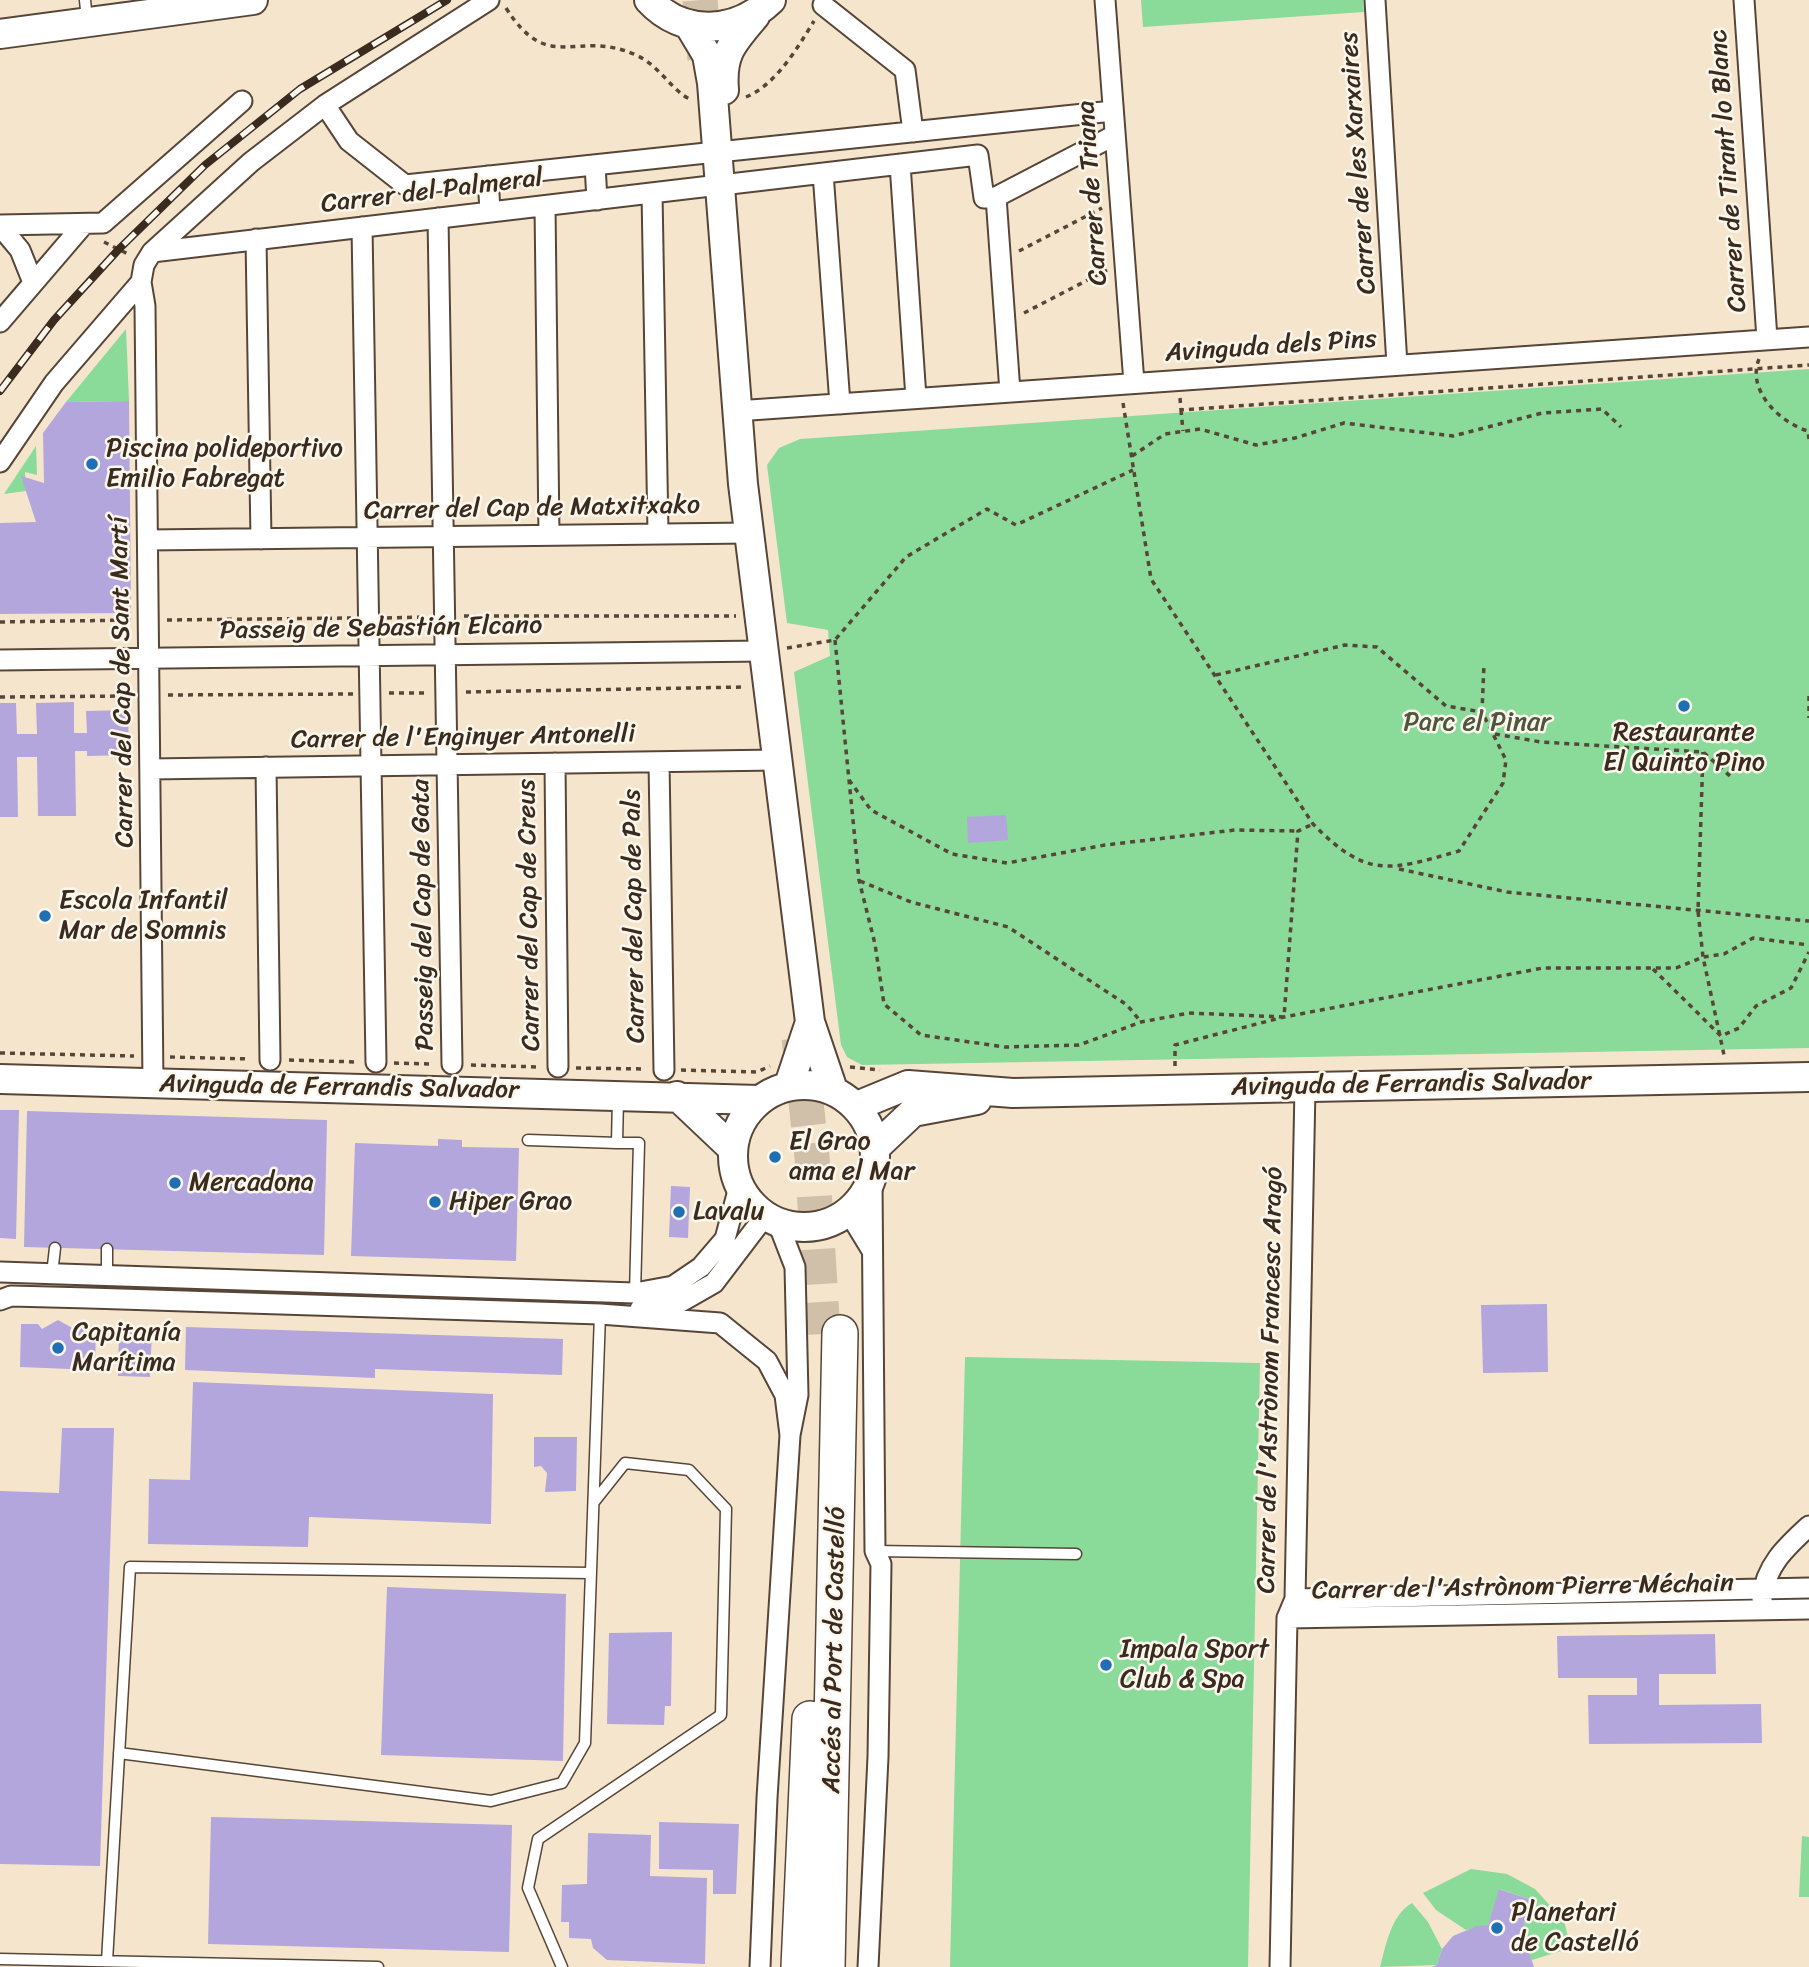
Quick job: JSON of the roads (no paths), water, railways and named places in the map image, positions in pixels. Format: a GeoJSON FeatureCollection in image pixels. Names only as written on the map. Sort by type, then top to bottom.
{"type":"FeatureCollection","features":[{"type":"Feature","properties":{"kind":"highway","name":"Accés al Port de Castelló"},"geometry":{"type":"LineString","coordinates":[[799,1967],[820,1480],[831,1334],[827,1967]]}},
{"type":"Feature","properties":{"kind":"street"},"geometry":{"type":"LineString","coordinates":[[0,34],[94,11],[253,0]]}},
{"type":"Feature","properties":{"kind":"street"},"geometry":{"type":"LineString","coordinates":[[0,462],[54,383],[145,266],[197,208],[325,105],[489,0]]}},
{"type":"Feature","properties":{"kind":"street"},"geometry":{"type":"LineString","coordinates":[[649,0],[659,10],[689,25],[723,27],[763,8]]}},
{"type":"Feature","properties":{"kind":"street","name":"Carrer de Triana"},"geometry":{"type":"LineString","coordinates":[[1105,0],[1125,261],[1127,383]]}},
{"type":"Feature","properties":{"kind":"street","name":"Carrer de les Xarxaires"},"geometry":{"type":"LineString","coordinates":[[1375,0],[1397,365]]}},
{"type":"Feature","properties":{"kind":"street","name":"Carrer de Tirant lo Blanc"},"geometry":{"type":"LineString","coordinates":[[1744,0],[1768,339]]}},
{"type":"Feature","properties":{"kind":"street"},"geometry":{"type":"LineString","coordinates":[[823,5],[905,70],[914,132]]}},
{"type":"Feature","properties":{"kind":"street"},"geometry":{"type":"LineString","coordinates":[[763,8],[729,46],[719,100],[724,184],[733,232],[726,245],[736,411],[810,1022],[833,1090]]}},
{"type":"Feature","properties":{"kind":"street"},"geometry":{"type":"LineString","coordinates":[[689,25],[707,55],[719,100]]}},
{"type":"Feature","properties":{"kind":"street"},"geometry":{"type":"LineString","coordinates":[[0,322],[33,280],[93,224],[242,101]]}},
{"type":"Feature","properties":{"kind":"street","name":"Carrer del Palmeral"},"geometry":{"type":"LineString","coordinates":[[325,105],[349,141],[405,185],[1113,111]]}},
{"type":"Feature","properties":{"kind":"street"},"geometry":{"type":"LineString","coordinates":[[1010,392],[996,197],[1115,135]]}},
{"type":"Feature","properties":{"kind":"street"},"geometry":{"type":"LineString","coordinates":[[860,137],[863,169]]}},
{"type":"Feature","properties":{"kind":"street","name":"Carrer del Palmeral"},"geometry":{"type":"LineString","coordinates":[[145,266],[256,239],[978,155],[984,198],[996,197]]}},
{"type":"Feature","properties":{"kind":"street"},"geometry":{"type":"LineString","coordinates":[[900,164],[916,398]]}},
{"type":"Feature","properties":{"kind":"street"},"geometry":{"type":"LineString","coordinates":[[595,165],[597,200]]}},
{"type":"Feature","properties":{"kind":"street"},"geometry":{"type":"LineString","coordinates":[[823,173],[840,404]]}},
{"type":"Feature","properties":{"kind":"street"},"geometry":{"type":"LineString","coordinates":[[488,176],[490,212]]}},
{"type":"Feature","properties":{"kind":"street"},"geometry":{"type":"LineString","coordinates":[[652,193],[658,534]]}},
{"type":"Feature","properties":{"kind":"street"},"geometry":{"type":"LineString","coordinates":[[545,206],[549,535]]}},
{"type":"Feature","properties":{"kind":"street","name":"Passeig del Cap de Gata"},"geometry":{"type":"LineString","coordinates":[[438,218],[453,1064]]}},
{"type":"Feature","properties":{"kind":"street"},"geometry":{"type":"LineString","coordinates":[[0,226],[93,224]]}},
{"type":"Feature","properties":{"kind":"street"},"geometry":{"type":"LineString","coordinates":[[0,226],[20,250],[33,280]]}},
{"type":"Feature","properties":{"kind":"street","name":"Passeig del Cap de Gata"},"geometry":{"type":"LineString","coordinates":[[362,227],[376,1062]]}},
{"type":"Feature","properties":{"kind":"street"},"geometry":{"type":"LineString","coordinates":[[256,239],[261,538]]}},
{"type":"Feature","properties":{"kind":"street","name":"Carrer del Cap de Sant Martí"},"geometry":{"type":"LineString","coordinates":[[145,266],[153,1083]]}},
{"type":"Feature","properties":{"kind":"street","name":"Avinguda dels Pins"},"geometry":{"type":"LineString","coordinates":[[736,411],[1809,337]]}},
{"type":"Feature","properties":{"kind":"street","name":"Carrer del Cap de Matxitxako"},"geometry":{"type":"LineString","coordinates":[[148,540],[749,533]]}},
{"type":"Feature","properties":{"kind":"street","name":"Passeig de Sebastián Elcano"},"geometry":{"type":"LineString","coordinates":[[0,660],[764,651]]}},
{"type":"Feature","properties":{"kind":"street","name":"Carrer de l'Enginyer Antonelli"},"geometry":{"type":"LineString","coordinates":[[150,769],[777,760]]}},
{"type":"Feature","properties":{"kind":"street","name":"Carrer del Cap de Pals"},"geometry":{"type":"LineString","coordinates":[[659,762],[664,1070]]}},
{"type":"Feature","properties":{"kind":"street","name":"Carrer del Cap de Creus"},"geometry":{"type":"LineString","coordinates":[[555,763],[558,1067]]}},
{"type":"Feature","properties":{"kind":"street"},"geometry":{"type":"LineString","coordinates":[[266,767],[270,1060]]}},
{"type":"Feature","properties":{"kind":"street"},"geometry":{"type":"LineString","coordinates":[[789,1085],[810,1022]]}},
{"type":"Feature","properties":{"kind":"street","name":"Avinguda de Ferrandis Salvador"},"geometry":{"type":"LineString","coordinates":[[857,1106],[908,1085],[1013,1093],[1809,1077]]}},
{"type":"Feature","properties":{"kind":"street","name":"Avinguda de Ferrandis Salvador"},"geometry":{"type":"LineString","coordinates":[[0,1079],[759,1100]]}},
{"type":"Feature","properties":{"kind":"street"},"geometry":{"type":"LineString","coordinates":[[760,1967],[767,1798],[790,1435],[797,1395],[795,1267],[771,1220],[750,1203],[739,1186],[733,1149],[741,1122],[759,1100],[789,1085],[812,1084],[833,1090],[857,1106],[870,1125],[876,1147],[872,1182],[875,1551],[881,1564],[878,1757],[868,1967]]}},
{"type":"Feature","properties":{"kind":"street","name":"Carrer de l'Astrònom Francesc Aragó"},"geometry":{"type":"LineString","coordinates":[[1280,1967],[1287,1618],[1295,1599],[1305,1087]]}},
{"type":"Feature","properties":{"kind":"street","name":"Avinguda de Ferrandis Salvador"},"geometry":{"type":"LineString","coordinates":[[876,1147],[913,1112],[1013,1093]]}},
{"type":"Feature","properties":{"kind":"street"},"geometry":{"type":"LineString","coordinates":[[677,1096],[733,1149]]}},
{"type":"Feature","properties":{"kind":"street"},"geometry":{"type":"LineString","coordinates":[[771,1220],[815,1228],[849,1213],[872,1182]]}},
{"type":"Feature","properties":{"kind":"street"},"geometry":{"type":"LineString","coordinates":[[0,1272],[635,1293],[673,1286],[701,1267],[725,1239],[739,1186]]}},
{"type":"Feature","properties":{"kind":"street"},"geometry":{"type":"LineString","coordinates":[[849,1213],[872,1250]]}},
{"type":"Feature","properties":{"kind":"street"},"geometry":{"type":"LineString","coordinates":[[604,1314],[679,1303],[714,1283],[771,1220]]}},
{"type":"Feature","properties":{"kind":"street"},"geometry":{"type":"LineString","coordinates":[[0,1300],[11,1296],[604,1314],[720,1323],[766,1361],[785,1395],[790,1435]]}},
{"type":"Feature","properties":{"kind":"street"},"geometry":{"type":"LineString","coordinates":[[1763,1589],[1779,1553],[1809,1526]]}},
{"type":"Feature","properties":{"kind":"street","name":"Carrer de l'Astrònom Pierre Méchain"},"geometry":{"type":"LineString","coordinates":[[1295,1599],[1809,1588]]}},
{"type":"Feature","properties":{"kind":"street","name":"Carrer de l'Astrònom Pierre Méchain"},"geometry":{"type":"LineString","coordinates":[[1760,1610],[1763,1589]]}},
{"type":"Feature","properties":{"kind":"street","name":"Carrer de l'Astrònom Pierre Méchain"},"geometry":{"type":"LineString","coordinates":[[1287,1618],[1809,1609]]}},
{"type":"Feature","properties":{"kind":"lane"},"geometry":{"type":"LineString","coordinates":[[617,1143],[618,1095]]}},
{"type":"Feature","properties":{"kind":"lane"},"geometry":{"type":"LineString","coordinates":[[528,1140],[639,1143],[635,1293]]}},
{"type":"Feature","properties":{"kind":"lane"},"geometry":{"type":"LineString","coordinates":[[52,1273],[55,1248]]}},
{"type":"Feature","properties":{"kind":"lane"},"geometry":{"type":"LineString","coordinates":[[107,1249],[107,1275]]}},
{"type":"Feature","properties":{"kind":"lane"},"geometry":{"type":"LineString","coordinates":[[119,1753],[491,1801],[562,1783],[585,1743],[604,1314]]}},
{"type":"Feature","properties":{"kind":"lane"},"geometry":{"type":"LineString","coordinates":[[562,1967],[528,1888],[538,1839],[721,1715],[726,1509],[689,1470],[625,1463],[594,1503]]}},
{"type":"Feature","properties":{"kind":"lane"},"geometry":{"type":"LineString","coordinates":[[875,1551],[1076,1554]]}},
{"type":"Feature","properties":{"kind":"lane"},"geometry":{"type":"LineString","coordinates":[[107,1961],[130,1567],[591,1573]]}},
{"type":"Feature","properties":{"kind":"lane"},"geometry":{"type":"LineString","coordinates":[[0,1959],[377,1967]]}},
{"type":"Feature","properties":{"kind":"tunnel"},"geometry":{"type":"LineString","coordinates":[[700,0],[705,59]]}},
{"type":"Feature","properties":{"kind":"tunnel"},"geometry":{"type":"LineString","coordinates":[[799,1038],[812,1157],[823,1334]]}},
{"type":"Feature","properties":{"kind":"railway"},"geometry":{"type":"LineString","coordinates":[[0,391],[54,320],[119,249],[205,165],[300,89],[447,0]]}},
{"type":"Feature","properties":{"kind":"place","name":"Piscina polideportivo Emilio Fabregat"},"geometry":{"type":"Point","coordinates":[92,464]}},
{"type":"Feature","properties":{"kind":"place","name":"Restaurante El Quinto Pino"},"geometry":{"type":"Point","coordinates":[1684,706]}},
{"type":"Feature","properties":{"kind":"place","name":"Escola Infantil Mar de Somnis"},"geometry":{"type":"Point","coordinates":[45,916]}},
{"type":"Feature","properties":{"kind":"place","name":"El Grao ama el Mar"},"geometry":{"type":"Point","coordinates":[775,1157]}},
{"type":"Feature","properties":{"kind":"place","name":"Mercadona"},"geometry":{"type":"Point","coordinates":[175,1183]}},
{"type":"Feature","properties":{"kind":"place","name":"Hiper Grao"},"geometry":{"type":"Point","coordinates":[435,1202]}},
{"type":"Feature","properties":{"kind":"place","name":"Lavalu"},"geometry":{"type":"Point","coordinates":[679,1212]}},
{"type":"Feature","properties":{"kind":"place","name":"Capitanía Marítima"},"geometry":{"type":"Point","coordinates":[58,1348]}},
{"type":"Feature","properties":{"kind":"place","name":"Impala Sport Club & Spa"},"geometry":{"type":"Point","coordinates":[1106,1665]}},
{"type":"Feature","properties":{"kind":"place","name":"Planetari de Castelló"},"geometry":{"type":"Point","coordinates":[1497,1928]}},
{"type":"Feature","properties":{"kind":"park label","name":"Parc el Pinar"},"geometry":{"type":"Point","coordinates":[1477,723]}}]}
